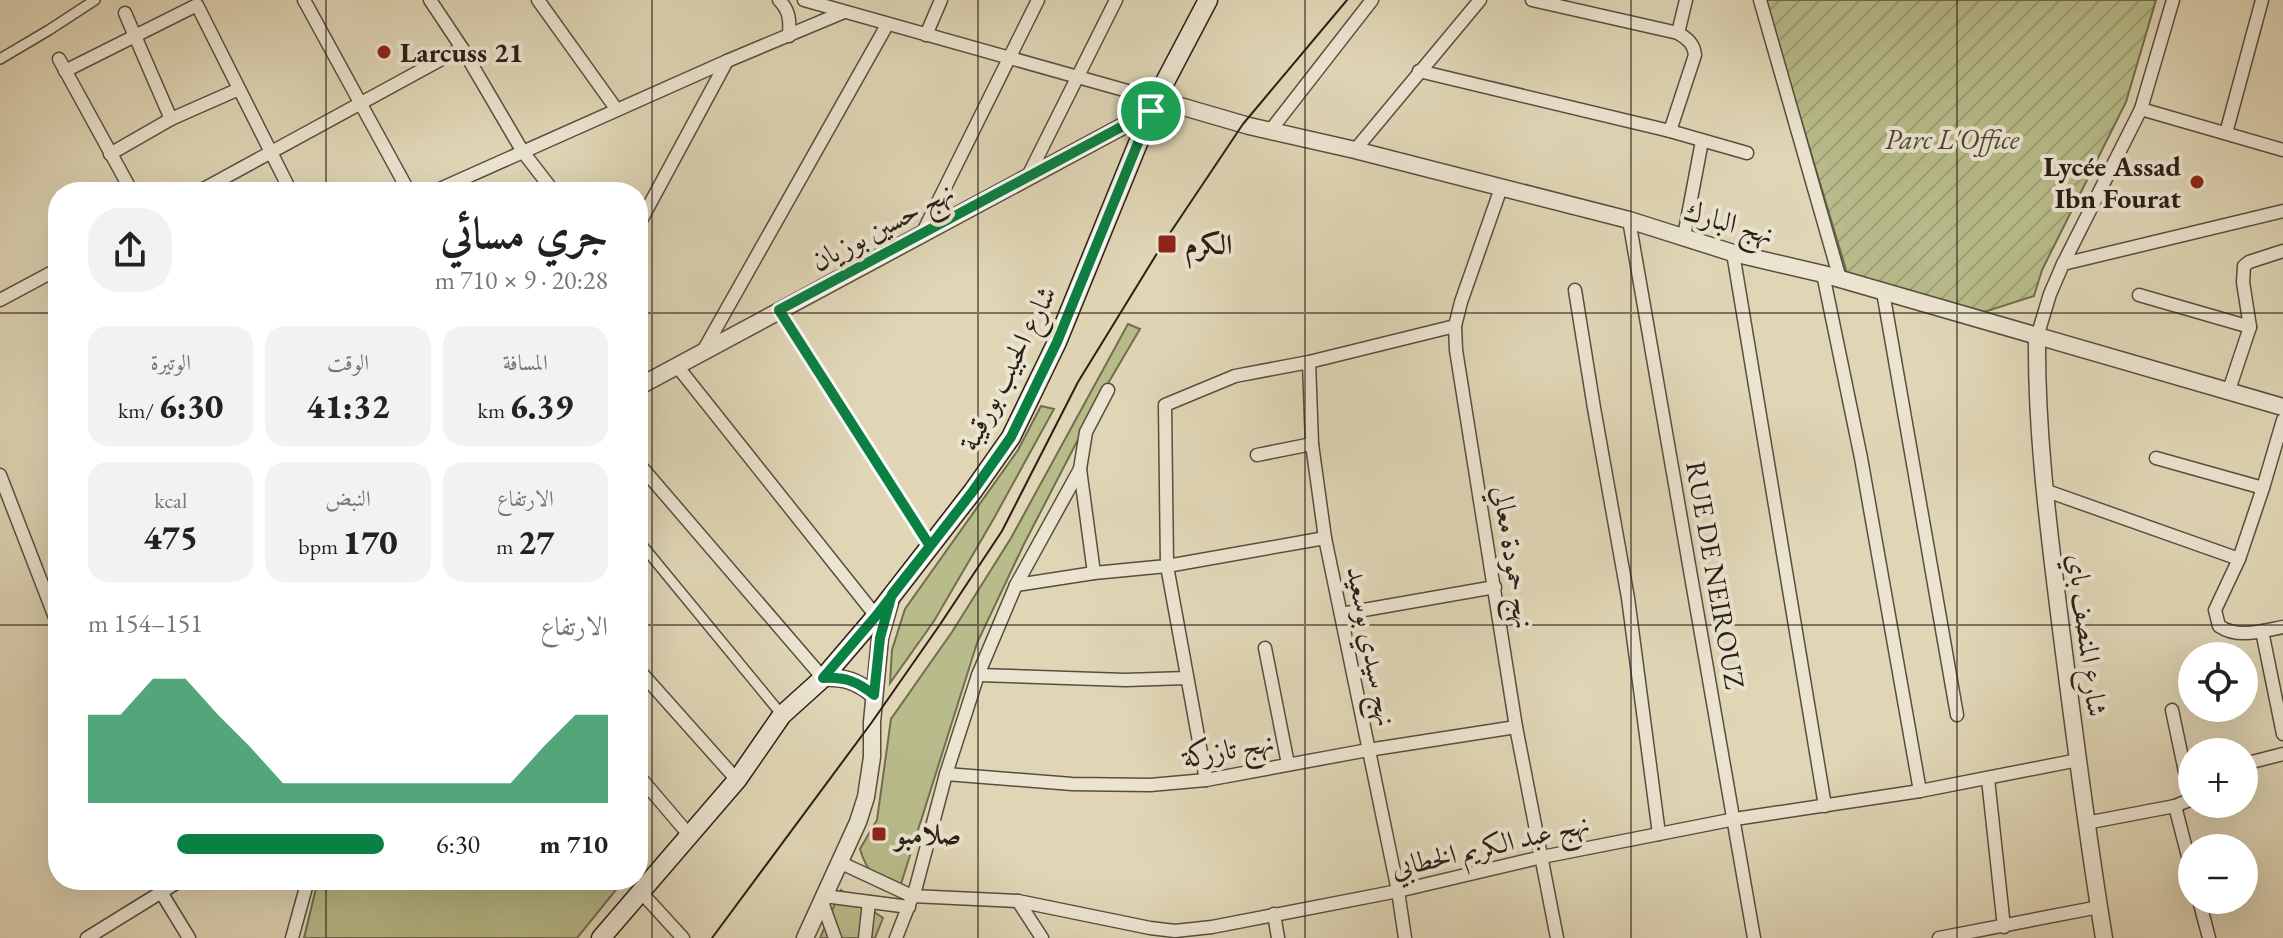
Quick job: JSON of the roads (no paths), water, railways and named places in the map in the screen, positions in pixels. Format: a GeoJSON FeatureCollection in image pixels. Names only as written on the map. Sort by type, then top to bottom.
{"type":"FeatureCollection","features":[{"type":"Feature","properties":{"kind":"main road","name":"شارع الحبيب بورقيبة"},"geometry":{"type":"LineString","coordinates":[[648,882],[737,780],[782,715],[823,678],[876,616],[981,481],[1011,437],[1057,342],[1153,105],[1205,1]]}},
{"type":"Feature","properties":{"kind":"main road","name":"شارع الحبيب بورقيبة"},"geometry":{"type":"LineString","coordinates":[[601,938],[640,891]]}},
{"type":"Feature","properties":{"kind":"street"},"geometry":{"type":"LineString","coordinates":[[0,59],[95,0]]}},
{"type":"Feature","properties":{"kind":"street"},"geometry":{"type":"LineString","coordinates":[[304,0],[404,182]]}},
{"type":"Feature","properties":{"kind":"street"},"geometry":{"type":"LineString","coordinates":[[430,0],[523,152],[546,182]]}},
{"type":"Feature","properties":{"kind":"street"},"geometry":{"type":"LineString","coordinates":[[538,0],[617,110]]}},
{"type":"Feature","properties":{"kind":"street"},"geometry":{"type":"LineString","coordinates":[[779,0],[788,10],[789,36]]}},
{"type":"Feature","properties":{"kind":"street"},"geometry":{"type":"LineString","coordinates":[[804,0],[1078,78],[1153,105]]}},
{"type":"Feature","properties":{"kind":"street"},"geometry":{"type":"LineString","coordinates":[[926,35],[941,0]]}},
{"type":"Feature","properties":{"kind":"street"},"geometry":{"type":"LineString","coordinates":[[922,234],[1038,0]]}},
{"type":"Feature","properties":{"kind":"street"},"geometry":{"type":"LineString","coordinates":[[1027,178],[1116,0]]}},
{"type":"Feature","properties":{"kind":"street"},"geometry":{"type":"LineString","coordinates":[[1270,131],[1372,0]]}},
{"type":"Feature","properties":{"kind":"street"},"geometry":{"type":"LineString","coordinates":[[1355,150],[1480,0]]}},
{"type":"Feature","properties":{"kind":"street"},"geometry":{"type":"LineString","coordinates":[[1532,0],[1678,33],[1692,43],[1695,55],[1670,131]]}},
{"type":"Feature","properties":{"kind":"street"},"geometry":{"type":"LineString","coordinates":[[1678,33],[1686,0]]}},
{"type":"Feature","properties":{"kind":"street"},"geometry":{"type":"LineString","coordinates":[[1760,0],[1831,277],[1920,791]]}},
{"type":"Feature","properties":{"kind":"street"},"geometry":{"type":"LineString","coordinates":[[2037,337],[2063,264],[2141,109],[2173,0]]}},
{"type":"Feature","properties":{"kind":"street"},"geometry":{"type":"LineString","coordinates":[[2226,133],[2262,0]]}},
{"type":"Feature","properties":{"kind":"street"},"geometry":{"type":"LineString","coordinates":[[126,182],[62,65],[134,36],[197,5],[286,182]]}},
{"type":"Feature","properties":{"kind":"street"},"geometry":{"type":"LineString","coordinates":[[456,182],[844,12]]}},
{"type":"Feature","properties":{"kind":"street"},"geometry":{"type":"LineString","coordinates":[[125,13],[171,119]]}},
{"type":"Feature","properties":{"kind":"street"},"geometry":{"type":"LineString","coordinates":[[702,353],[887,25]]}},
{"type":"Feature","properties":{"kind":"street"},"geometry":{"type":"LineString","coordinates":[[216,182],[462,48]]}},
{"type":"Feature","properties":{"kind":"street"},"geometry":{"type":"LineString","coordinates":[[648,207],[727,61]]}},
{"type":"Feature","properties":{"kind":"street"},"geometry":{"type":"LineString","coordinates":[[1419,71],[1670,131],[1747,153]]}},
{"type":"Feature","properties":{"kind":"street"},"geometry":{"type":"LineString","coordinates":[[110,154],[171,119],[239,89]]}},
{"type":"Feature","properties":{"kind":"street","name":"نهج البارك"},"geometry":{"type":"LineString","coordinates":[[1153,105],[1355,150],[1629,220],[1733,253],[1831,277],[2283,407]]}},
{"type":"Feature","properties":{"kind":"street","name":"نهج حسين بوزيان"},"geometry":{"type":"LineString","coordinates":[[648,382],[1027,178],[1153,105]]}},
{"type":"Feature","properties":{"kind":"street"},"geometry":{"type":"LineString","coordinates":[[2141,109],[2283,150]]}},
{"type":"Feature","properties":{"kind":"street"},"geometry":{"type":"LineString","coordinates":[[1684,236],[1702,141]]}},
{"type":"Feature","properties":{"kind":"street","name":"نهج حمودة معالي"},"geometry":{"type":"LineString","coordinates":[[1501,188],[1455,326],[1459,370],[1516,727],[1557,938]]}},
{"type":"Feature","properties":{"kind":"street"},"geometry":{"type":"LineString","coordinates":[[2063,264],[2282,215]]}},
{"type":"Feature","properties":{"kind":"street","name":"RUE DE NEIROUZ"},"geometry":{"type":"LineString","coordinates":[[1629,220],[1754,938]]}},
{"type":"Feature","properties":{"kind":"street"},"geometry":{"type":"LineString","coordinates":[[2228,393],[2250,327],[2243,282],[2244,266],[2283,251]]}},
{"type":"Feature","properties":{"kind":"street"},"geometry":{"type":"LineString","coordinates":[[1733,253],[1825,806]]}},
{"type":"Feature","properties":{"kind":"street"},"geometry":{"type":"LineString","coordinates":[[0,300],[48,277]]}},
{"type":"Feature","properties":{"kind":"street"},"geometry":{"type":"LineString","coordinates":[[1575,290],[1628,598],[1659,834]]}},
{"type":"Feature","properties":{"kind":"street"},"geometry":{"type":"LineString","coordinates":[[1883,292],[1957,715]]}},
{"type":"Feature","properties":{"kind":"street"},"geometry":{"type":"LineString","coordinates":[[2139,295],[2250,327]]}},
{"type":"Feature","properties":{"kind":"street"},"geometry":{"type":"LineString","coordinates":[[779,310],[930,546]]}},
{"type":"Feature","properties":{"kind":"street"},"geometry":{"type":"LineString","coordinates":[[1206,780],[1167,566],[1165,405],[1235,376],[1309,362],[1455,326]]}},
{"type":"Feature","properties":{"kind":"street","name":"شارع المنصف باي"},"geometry":{"type":"LineString","coordinates":[[2037,337],[2037,396],[2044,490],[2086,823],[2104,938]]}},
{"type":"Feature","properties":{"kind":"street","name":"نهج سيدي بوسعيد"},"geometry":{"type":"LineString","coordinates":[[1309,362],[1312,444],[1325,538],[1405,938]]}},
{"type":"Feature","properties":{"kind":"street"},"geometry":{"type":"LineString","coordinates":[[677,366],[876,616]]}},
{"type":"Feature","properties":{"kind":"street"},"geometry":{"type":"LineString","coordinates":[[1094,573],[1080,469],[1086,432],[1108,390]]}},
{"type":"Feature","properties":{"kind":"street"},"geometry":{"type":"LineString","coordinates":[[2283,420],[2239,559],[2215,610],[2219,626],[2227,632],[2238,634],[2283,627]]}},
{"type":"Feature","properties":{"kind":"street"},"geometry":{"type":"LineString","coordinates":[[1257,455],[1312,444]]}},
{"type":"Feature","properties":{"kind":"street"},"geometry":{"type":"LineString","coordinates":[[2156,458],[2263,488]]}},
{"type":"Feature","properties":{"kind":"street"},"geometry":{"type":"LineString","coordinates":[[900,936],[978,675],[1016,585],[1080,469]]}},
{"type":"Feature","properties":{"kind":"street"},"geometry":{"type":"LineString","coordinates":[[0,475],[3,492],[48,600]]}},
{"type":"Feature","properties":{"kind":"street"},"geometry":{"type":"LineString","coordinates":[[648,475],[823,678],[849,679],[874,695]]}},
{"type":"Feature","properties":{"kind":"street"},"geometry":{"type":"LineString","coordinates":[[2044,490],[2239,559]]}},
{"type":"Feature","properties":{"kind":"street"},"geometry":{"type":"LineString","coordinates":[[1016,585],[1167,566],[1325,538]]}},
{"type":"Feature","properties":{"kind":"street"},"geometry":{"type":"LineString","coordinates":[[648,552],[782,715]]}},
{"type":"Feature","properties":{"kind":"street"},"geometry":{"type":"LineString","coordinates":[[43,587],[48,584]]}},
{"type":"Feature","properties":{"kind":"street"},"geometry":{"type":"LineString","coordinates":[[1341,614],[1495,587]]}},
{"type":"Feature","properties":{"kind":"street"},"geometry":{"type":"LineString","coordinates":[[805,938],[858,822],[866,797],[872,757],[880,638],[892,594]]}},
{"type":"Feature","properties":{"kind":"street"},"geometry":{"type":"LineString","coordinates":[[2262,631],[2283,734]]}},
{"type":"Feature","properties":{"kind":"street"},"geometry":{"type":"LineString","coordinates":[[1265,648],[1288,764]]}},
{"type":"Feature","properties":{"kind":"street"},"geometry":{"type":"LineString","coordinates":[[978,675],[1125,680],[1187,678]]}},
{"type":"Feature","properties":{"kind":"street"},"geometry":{"type":"LineString","coordinates":[[648,680],[737,780]]}},
{"type":"Feature","properties":{"kind":"street"},"geometry":{"type":"LineString","coordinates":[[2172,710],[2178,738]]}},
{"type":"Feature","properties":{"kind":"street","name":"نهج تازركة"},"geometry":{"type":"LineString","coordinates":[[946,774],[1088,785],[1150,785],[1206,780],[1516,727]]}},
{"type":"Feature","properties":{"kind":"street"},"geometry":{"type":"LineString","coordinates":[[2258,760],[2283,754]]}},
{"type":"Feature","properties":{"kind":"street","name":"نهج عبد الكريم الخطابي"},"geometry":{"type":"LineString","coordinates":[[823,899],[869,902],[1018,901],[1150,928],[1175,931],[1212,927],[1735,819],[1920,791],[2078,760]]}},
{"type":"Feature","properties":{"kind":"street"},"geometry":{"type":"LineString","coordinates":[[1988,779],[1996,931]]}},
{"type":"Feature","properties":{"kind":"street"},"geometry":{"type":"LineString","coordinates":[[648,787],[690,836]]}},
{"type":"Feature","properties":{"kind":"street"},"geometry":{"type":"LineString","coordinates":[[2086,823],[2178,805]]}},
{"type":"Feature","properties":{"kind":"street"},"geometry":{"type":"LineString","coordinates":[[2175,806],[2182,834]]}},
{"type":"Feature","properties":{"kind":"street"},"geometry":{"type":"LineString","coordinates":[[839,862],[911,902]]}},
{"type":"Feature","properties":{"kind":"street"},"geometry":{"type":"LineString","coordinates":[[87,938],[153,890]]}},
{"type":"Feature","properties":{"kind":"street"},"geometry":{"type":"LineString","coordinates":[[160,890],[189,938]]}},
{"type":"Feature","properties":{"kind":"street"},"geometry":{"type":"LineString","coordinates":[[292,938],[305,890]]}},
{"type":"Feature","properties":{"kind":"street"},"geometry":{"type":"LineString","coordinates":[[640,891],[683,938]]}},
{"type":"Feature","properties":{"kind":"street"},"geometry":{"type":"LineString","coordinates":[[823,899],[835,938]]}},
{"type":"Feature","properties":{"kind":"street"},"geometry":{"type":"LineString","coordinates":[[1018,901],[1042,938]]}},
{"type":"Feature","properties":{"kind":"street"},"geometry":{"type":"LineString","coordinates":[[865,938],[869,902]]}},
{"type":"Feature","properties":{"kind":"street"},"geometry":{"type":"LineString","coordinates":[[1939,938],[1996,931],[2099,907]]}},
{"type":"Feature","properties":{"kind":"street"},"geometry":{"type":"LineString","coordinates":[[1274,914],[1278,938]]}},
{"type":"Feature","properties":{"kind":"street"},"geometry":{"type":"LineString","coordinates":[[2203,914],[2209,938]]}},
{"type":"Feature","properties":{"kind":"tram line"},"geometry":{"type":"LineString","coordinates":[[712,938],[872,722],[1002,531],[1078,382],[1164,242],[1243,124],[1347,0]]}},
{"type":"Feature","properties":{"kind":"place","name":"Larcuss 21"},"geometry":{"type":"Point","coordinates":[384,52]}},
{"type":"Feature","properties":{"kind":"place","name":"Lycée Assad Ibn Fourat"},"geometry":{"type":"Point","coordinates":[2197,182]}},
{"type":"Feature","properties":{"kind":"place","name":"الكرم"},"geometry":{"type":"Point","coordinates":[1167,244]}},
{"type":"Feature","properties":{"kind":"place","name":"صلامبو"},"geometry":{"type":"Point","coordinates":[879,834]}},
{"type":"Feature","properties":{"kind":"park label","name":"Parc L'Office"},"geometry":{"type":"Point","coordinates":[1952,139]}}]}
